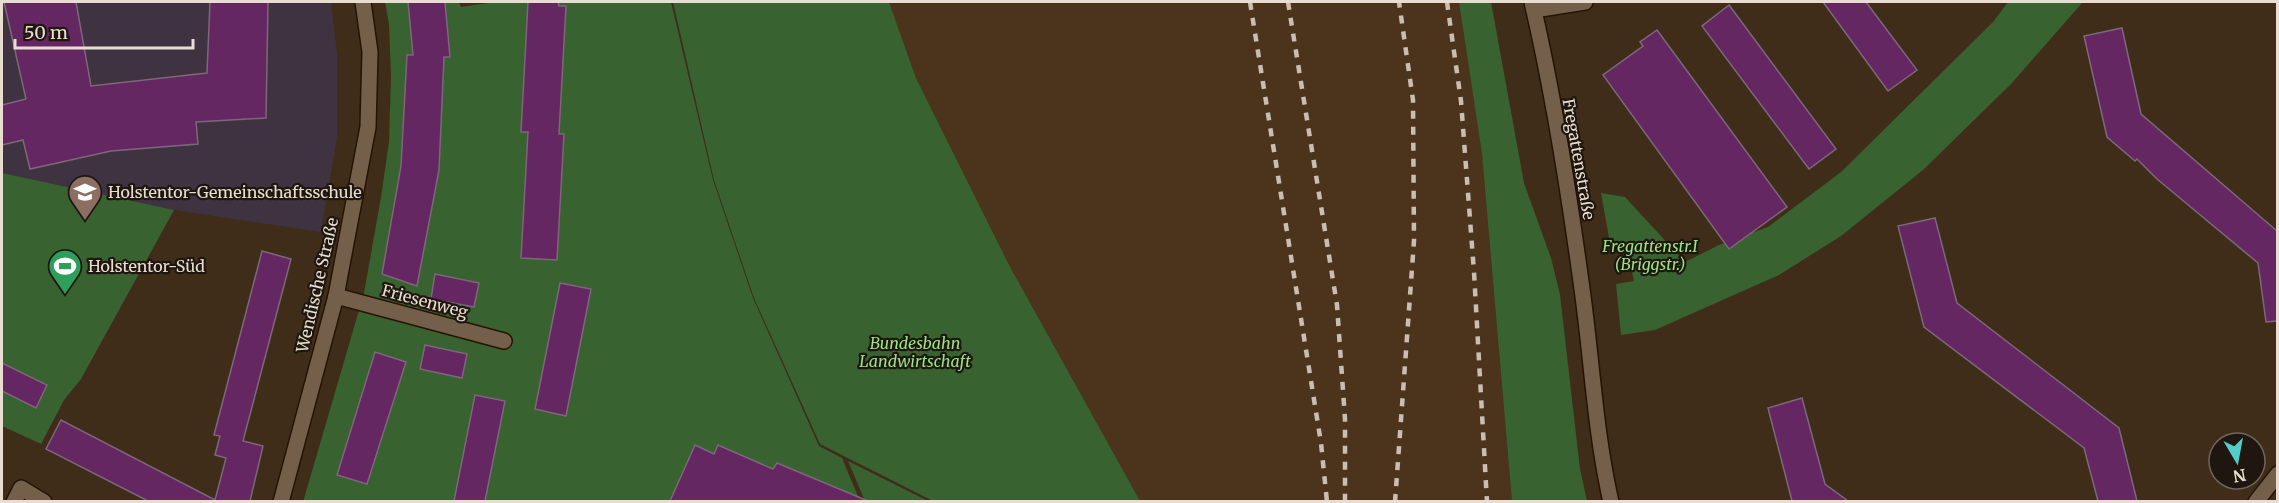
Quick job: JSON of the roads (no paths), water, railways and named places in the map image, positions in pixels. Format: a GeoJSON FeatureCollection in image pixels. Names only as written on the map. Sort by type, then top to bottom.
{"type":"FeatureCollection","features":[{"type":"Feature","properties":{"kind":"street","name":"Wendische Straße"},"geometry":{"type":"LineString","coordinates":[[281,501],[336,296],[368,127],[370,52],[363,2]]}},
{"type":"Feature","properties":{"kind":"street"},"geometry":{"type":"LineString","coordinates":[[1533,6],[1586,2]]}},
{"type":"Feature","properties":{"kind":"street","name":"Fregattenstraße"},"geometry":{"type":"LineString","coordinates":[[1533,6],[1561,154],[1582,290],[1603,466],[1611,501]]}},
{"type":"Feature","properties":{"kind":"street","name":"Friesenweg"},"geometry":{"type":"LineString","coordinates":[[336,296],[504,341]]}},
{"type":"Feature","properties":{"kind":"street"},"geometry":{"type":"LineString","coordinates":[[2256,501],[2277,474]]}},
{"type":"Feature","properties":{"kind":"street"},"geometry":{"type":"LineString","coordinates":[[18,495],[44,501]]}},
{"type":"Feature","properties":{"kind":"railway"},"geometry":{"type":"LineString","coordinates":[[1250,2],[1321,443],[1327,502]]}},
{"type":"Feature","properties":{"kind":"railway"},"geometry":{"type":"LineString","coordinates":[[1288,2],[1337,305],[1345,419],[1345,502]]}},
{"type":"Feature","properties":{"kind":"railway"},"geometry":{"type":"LineString","coordinates":[[1395,502],[1414,241],[1413,100],[1399,2]]}},
{"type":"Feature","properties":{"kind":"railway"},"geometry":{"type":"LineString","coordinates":[[1447,2],[1461,101],[1474,272],[1487,502]]}},
{"type":"Feature","properties":{"kind":"place","name":"Holstentor-Gemeinschaftsschule"},"geometry":{"type":"Point","coordinates":[85,221]}},
{"type":"Feature","properties":{"kind":"place","name":"Holstentor-Süd"},"geometry":{"type":"Point","coordinates":[65,295]}},
{"type":"Feature","properties":{"kind":"park label","name":"Fregattenstr.I (Briggstr.)"},"geometry":{"type":"Point","coordinates":[1650,255]}},
{"type":"Feature","properties":{"kind":"park label","name":"Bundesbahn Landwirtschaft"},"geometry":{"type":"Point","coordinates":[915,352]}}]}
